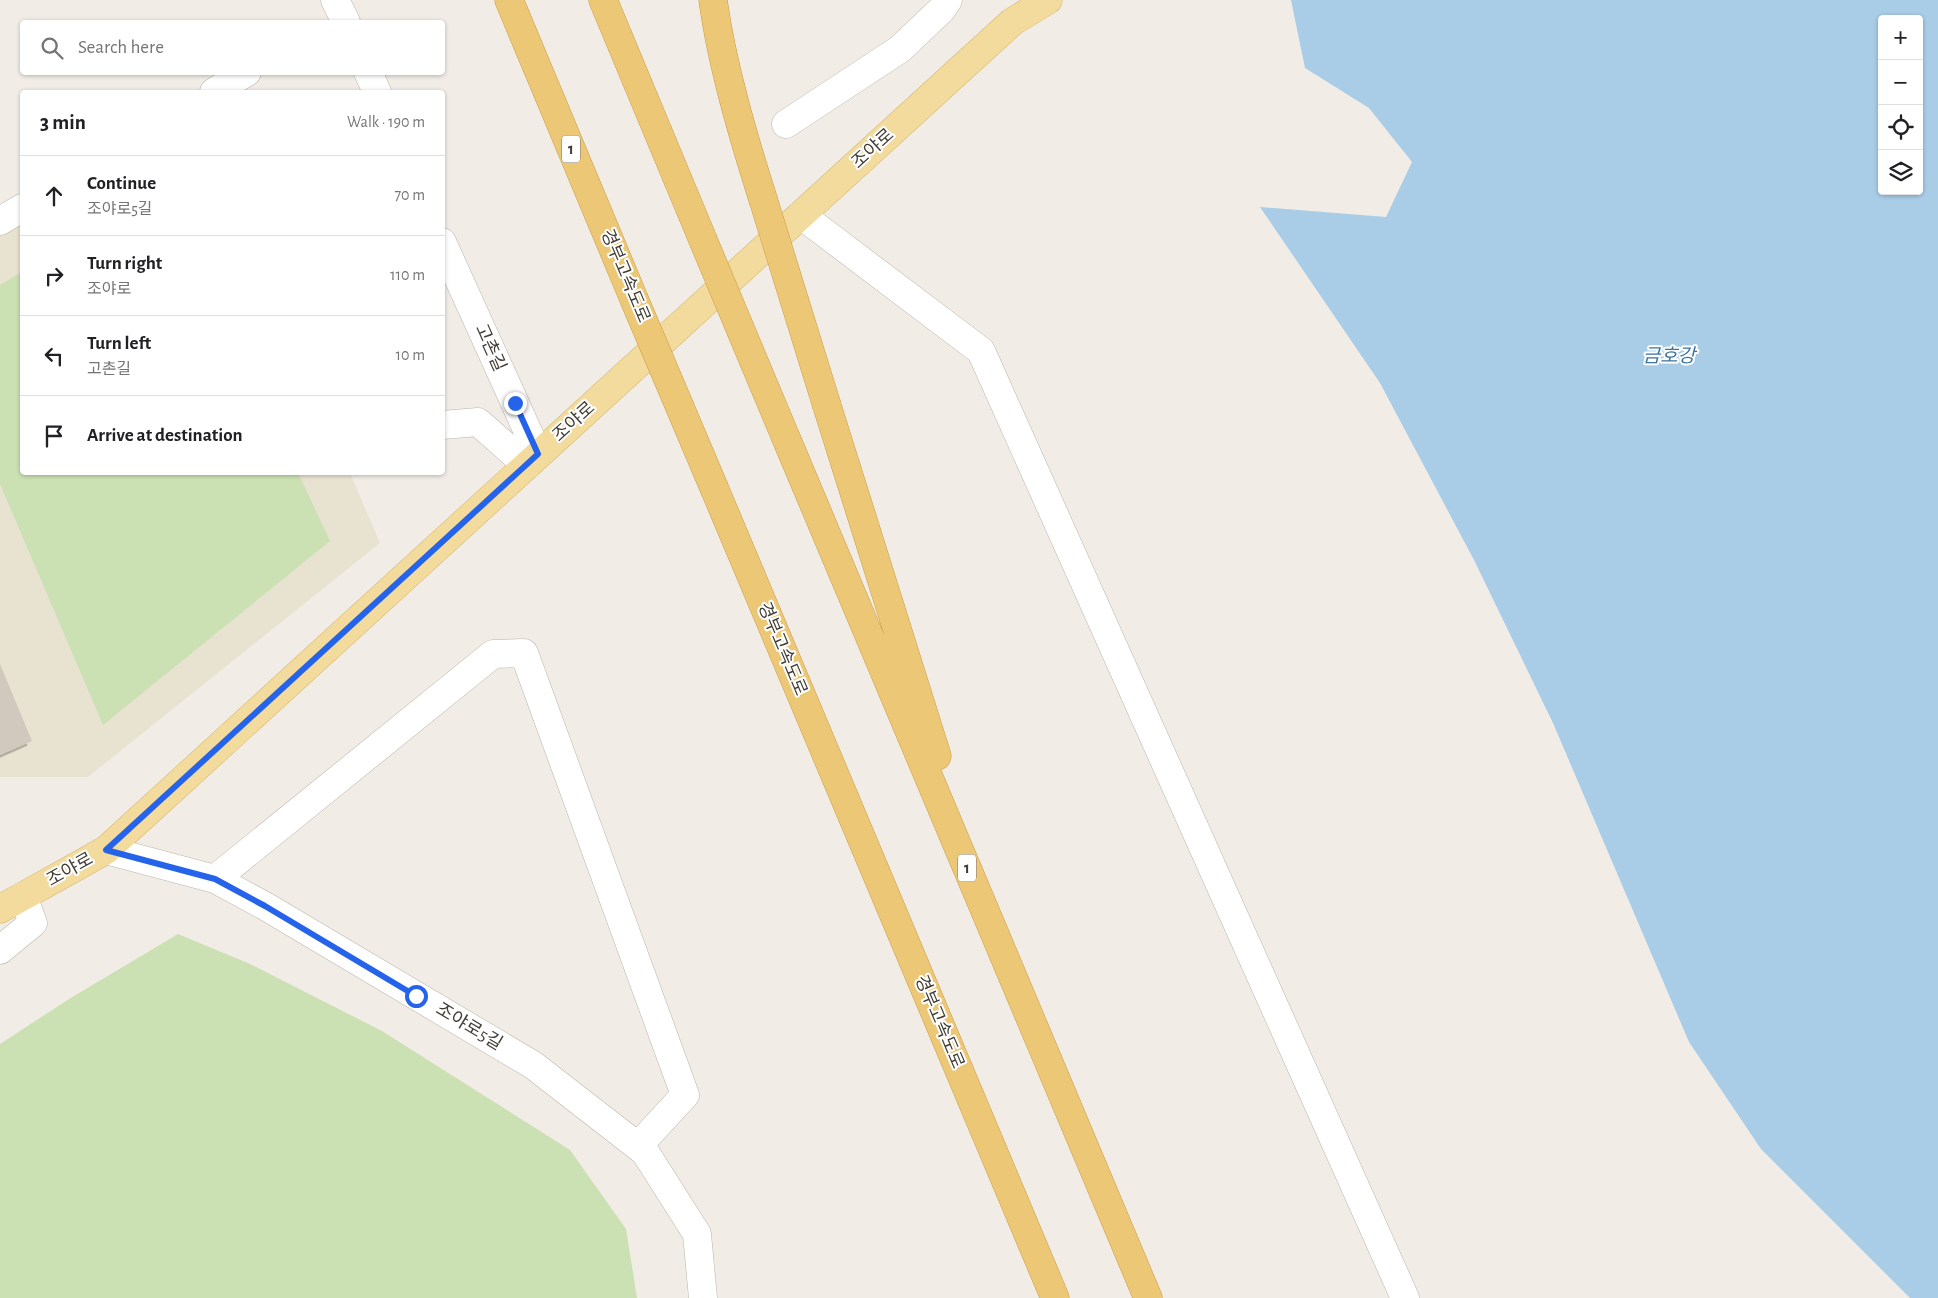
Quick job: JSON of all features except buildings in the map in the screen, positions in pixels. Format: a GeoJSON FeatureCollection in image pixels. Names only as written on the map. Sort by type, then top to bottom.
{"type":"FeatureCollection","features":[{"type":"Feature","properties":{"kind":"highway"},"geometry":{"type":"LineString","coordinates":[[489,0],[581,172]]}},
{"type":"Feature","properties":{"kind":"highway","name":"경부고속도로"},"geometry":{"type":"LineString","coordinates":[[509,0],[1055,1298]]}},
{"type":"Feature","properties":{"kind":"highway","name":"1"},"geometry":{"type":"LineString","coordinates":[[603,0],[1148,1298]]}},
{"type":"Feature","properties":{"kind":"highway"},"geometry":{"type":"LineString","coordinates":[[713,0],[748,154],[987,914]]}},
{"type":"Feature","properties":{"kind":"main road","name":"조야로"},"geometry":{"type":"LineString","coordinates":[[12,903],[106,850],[801,214],[1014,11],[1048,0]]}},
{"type":"Feature","properties":{"kind":"street"},"geometry":{"type":"LineString","coordinates":[[786,124],[900,49],[942,9],[948,0]]}},
{"type":"Feature","properties":{"kind":"street"},"geometry":{"type":"LineString","coordinates":[[217,90],[242,75]]}},
{"type":"Feature","properties":{"kind":"street"},"geometry":{"type":"LineString","coordinates":[[369,75],[376,90]]}},
{"type":"Feature","properties":{"kind":"street"},"geometry":{"type":"LineString","coordinates":[[0,221],[20,209]]}},
{"type":"Feature","properties":{"kind":"street"},"geometry":{"type":"LineString","coordinates":[[801,214],[981,350],[1406,1298]]}},
{"type":"Feature","properties":{"kind":"street","name":"고촌길"},"geometry":{"type":"LineString","coordinates":[[445,249],[533,460]]}},
{"type":"Feature","properties":{"kind":"street"},"geometry":{"type":"LineString","coordinates":[[445,426],[478,422],[533,460]]}},
{"type":"Feature","properties":{"kind":"street"},"geometry":{"type":"LineString","coordinates":[[215,879],[493,654],[524,653],[684,1095],[638,1146]]}},
{"type":"Feature","properties":{"kind":"street","name":"조야로5길"},"geometry":{"type":"LineString","coordinates":[[106,850],[215,879],[265,906],[533,1065],[645,1152],[697,1234],[703,1298]]}},
{"type":"Feature","properties":{"kind":"street"},"geometry":{"type":"LineString","coordinates":[[0,950],[33,923],[12,903]]}},
{"type":"Feature","properties":{"kind":"shaded area"},"geometry":{"type":"Polygon","coordinates":[[[20,216],[20,475],[351,475],[380,543],[88,777],[0,777],[0,229],[20,216]]]}},
{"type":"Feature","properties":{"kind":"green space"},"geometry":{"type":"Polygon","coordinates":[[[20,273],[20,475],[299,475],[330,541],[103,725],[0,484],[0,285],[20,273]]]}},
{"type":"Feature","properties":{"kind":"green space"},"geometry":{"type":"Polygon","coordinates":[[[178,934],[250,964],[382,1031],[570,1150],[626,1229],[637,1298],[0,1298],[0,1044],[69,999],[178,934]]]}},
{"type":"Feature","properties":{"kind":"water","name":"금호강"},"geometry":{"type":"Polygon","coordinates":[[[1291,0],[1938,0],[1938,1298],[1910,1298],[1761,1149],[1689,1042],[1553,723],[1474,560],[1380,383],[1260,207],[1386,217],[1412,162],[1369,108],[1305,68],[1291,0]]]}},
{"type":"Feature","properties":{"kind":"route"},"geometry":{"type":"LineString","coordinates":[[416,996],[265,906],[215,879],[106,850],[538,454],[515,403]]}}]}
